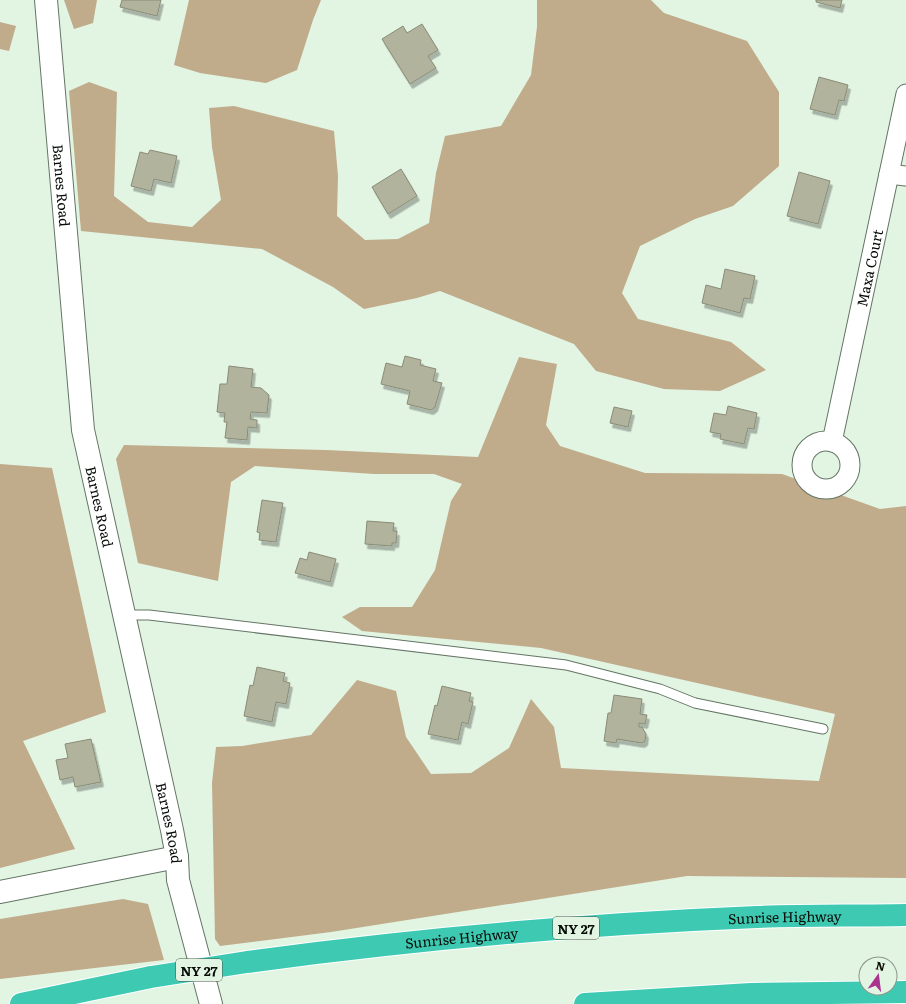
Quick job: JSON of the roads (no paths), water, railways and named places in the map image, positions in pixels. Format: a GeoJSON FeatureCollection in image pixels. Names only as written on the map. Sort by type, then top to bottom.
{"type":"FeatureCollection","features":[{"type":"Feature","properties":{"kind":"highway","name":"Sunrise Highway"},"geometry":{"type":"LineString","coordinates":[[21,1004],[151,977],[247,962],[361,947],[522,932],[757,917],[906,915]]}},
{"type":"Feature","properties":{"kind":"highway"},"geometry":{"type":"LineString","coordinates":[[585,1004],[751,994],[906,992]]}},
{"type":"Feature","properties":{"kind":"street","name":"Barnes Road"},"geometry":{"type":"LineString","coordinates":[[46,0],[83,430],[125,615],[177,857],[178,880],[211,1004]]}},
{"type":"Feature","properties":{"kind":"street","name":"Maxa Court"},"geometry":{"type":"LineString","coordinates":[[832,442],[898,175],[906,94]]}},
{"type":"Feature","properties":{"kind":"street"},"geometry":{"type":"LineString","coordinates":[[0,892],[177,857]]}},
{"type":"Feature","properties":{"kind":"lane"},"geometry":{"type":"LineString","coordinates":[[125,615],[149,615],[566,665],[660,689],[696,703],[823,729]]}}]}
